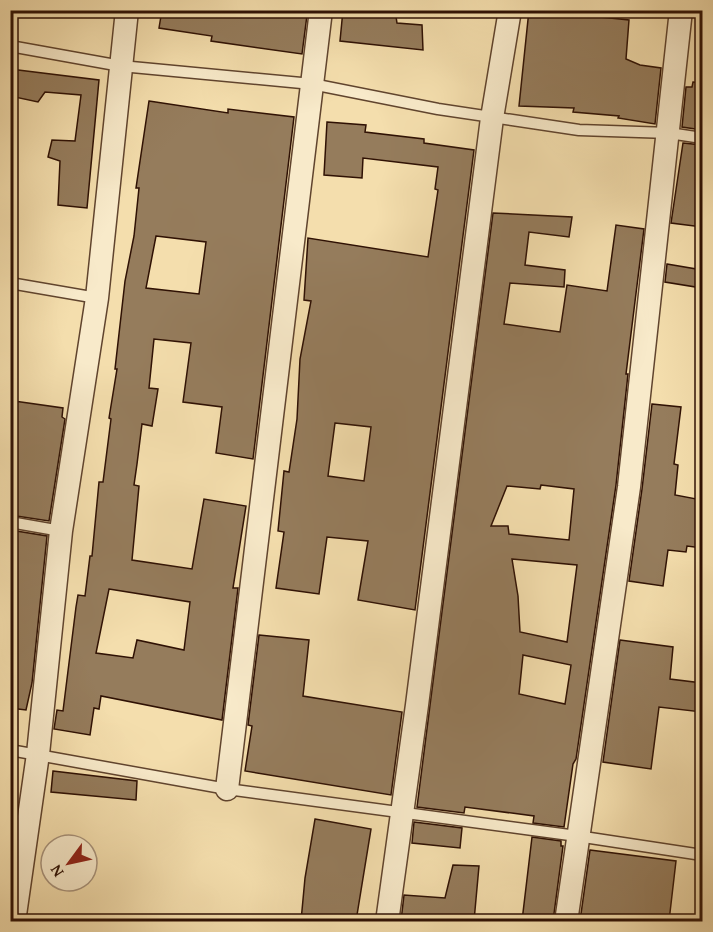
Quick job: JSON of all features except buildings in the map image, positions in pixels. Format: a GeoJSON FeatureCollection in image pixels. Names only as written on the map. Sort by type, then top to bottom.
{"type":"FeatureCollection","features":[{"type":"Feature","properties":{"kind":"street"},"geometry":{"type":"LineString","coordinates":[[14,921],[38,754],[61,531],[97,298],[127,10]]}},
{"type":"Feature","properties":{"kind":"street"},"geometry":{"type":"LineString","coordinates":[[227,789],[321,10]]}},
{"type":"Feature","properties":{"kind":"street"},"geometry":{"type":"LineString","coordinates":[[387,921],[403,813],[492,117],[510,10]]}},
{"type":"Feature","properties":{"kind":"street"},"geometry":{"type":"LineString","coordinates":[[566,921],[628,487],[681,10]]}},
{"type":"Feature","properties":{"kind":"lane"},"geometry":{"type":"LineString","coordinates":[[10,46],[121,66],[312,84],[492,117],[579,130],[669,133],[702,138]]}},
{"type":"Feature","properties":{"kind":"lane"},"geometry":{"type":"LineString","coordinates":[[10,283],[97,298]]}},
{"type":"Feature","properties":{"kind":"lane"},"geometry":{"type":"LineString","coordinates":[[10,522],[61,531]]}},
{"type":"Feature","properties":{"kind":"lane"},"geometry":{"type":"LineString","coordinates":[[10,750],[227,789],[702,855]]}}]}
